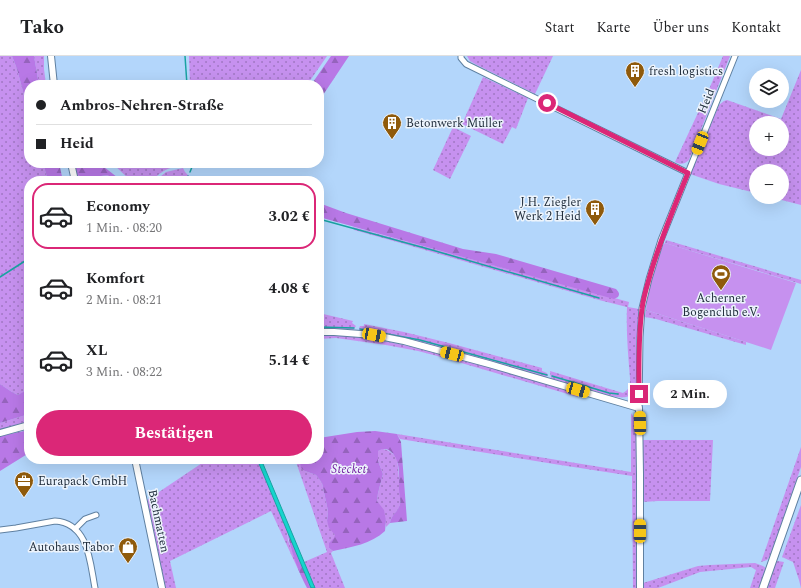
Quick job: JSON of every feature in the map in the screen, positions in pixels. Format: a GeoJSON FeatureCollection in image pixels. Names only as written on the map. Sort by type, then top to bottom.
{"type":"FeatureCollection","features":[{"type":"Feature","properties":{"kind":"main road"},"geometry":{"type":"LineString","coordinates":[[763,588],[801,480]]}},
{"type":"Feature","properties":{"kind":"street"},"geometry":{"type":"LineString","coordinates":[[51,56],[53,80]]}},
{"type":"Feature","properties":{"kind":"street"},"geometry":{"type":"LineString","coordinates":[[461,56],[466,64],[688,173]]}},
{"type":"Feature","properties":{"kind":"street","name":"Heid"},"geometry":{"type":"LineString","coordinates":[[639,408],[639,345],[642,308],[650,274],[661,240],[735,56]]}},
{"type":"Feature","properties":{"kind":"street"},"geometry":{"type":"LineString","coordinates":[[324,332],[374,335],[404,341],[639,408],[640,588]]}},
{"type":"Feature","properties":{"kind":"street"},"geometry":{"type":"LineString","coordinates":[[0,433],[24,426]]}},
{"type":"Feature","properties":{"kind":"street","name":"Bachmatten"},"geometry":{"type":"LineString","coordinates":[[136,464],[162,588]]}},
{"type":"Feature","properties":{"kind":"street"},"geometry":{"type":"LineString","coordinates":[[75,529],[85,518],[96,515]]}},
{"type":"Feature","properties":{"kind":"street"},"geometry":{"type":"LineString","coordinates":[[0,530],[55,521],[69,524],[82,536],[86,545],[95,588]]}},
{"type":"Feature","properties":{"kind":"shaded area"},"geometry":{"type":"Polygon","coordinates":[[[0,56],[12,56],[24,95],[24,168],[44,168],[47,176],[24,176],[24,391],[18,395],[0,384],[0,56]]]}},
{"type":"Feature","properties":{"kind":"shaded area"},"geometry":{"type":"Polygon","coordinates":[[[34,56],[44,56],[45,80],[38,80],[34,56]]]}},
{"type":"Feature","properties":{"kind":"shaded area"},"geometry":{"type":"Polygon","coordinates":[[[189,56],[327,56],[310,80],[190,80],[189,56]]]}},
{"type":"Feature","properties":{"kind":"shaded area"},"geometry":{"type":"Polygon","coordinates":[[[467,56],[553,56],[535,94],[475,64],[470,61],[467,56]]]}},
{"type":"Feature","properties":{"kind":"shaded area"},"geometry":{"type":"Polygon","coordinates":[[[723,56],[730,56],[689,160],[683,164],[679,164],[675,162],[723,56]]]}},
{"type":"Feature","properties":{"kind":"shaded area"},"geometry":{"type":"Polygon","coordinates":[[[801,70],[801,205],[789,202],[789,164],[749,164],[749,191],[719,184],[690,174],[719,105],[727,100],[772,116],[749,116],[749,156],[789,156],[789,116],[782,116],[785,108],[789,108],[789,99],[801,70]]]}},
{"type":"Feature","properties":{"kind":"shaded area"},"geometry":{"type":"Polygon","coordinates":[[[483,77],[528,98],[516,129],[512,127],[503,144],[462,124],[483,77]]]}},
{"type":"Feature","properties":{"kind":"shaded area"},"geometry":{"type":"Polygon","coordinates":[[[453,127],[471,136],[450,179],[433,170],[453,127]]]}},
{"type":"Feature","properties":{"kind":"shaded area"},"geometry":{"type":"Polygon","coordinates":[[[117,168],[170,168],[157,176],[126,176],[117,168]]]}},
{"type":"Feature","properties":{"kind":"shaded area"},"geometry":{"type":"Polygon","coordinates":[[[183,168],[189,176],[161,176],[166,172],[183,168]]]}},
{"type":"Feature","properties":{"kind":"shaded area"},"geometry":{"type":"Polygon","coordinates":[[[353,227],[629,302],[628,307],[639,309],[636,345],[636,389],[628,397],[612,396],[553,380],[551,379],[550,371],[623,393],[627,390],[630,385],[630,378],[627,307],[354,230],[353,227]]]}},
{"type":"Feature","properties":{"kind":"shaded area"},"geometry":{"type":"Polygon","coordinates":[[[666,240],[801,280],[801,284],[665,243],[666,240]]]}},
{"type":"Feature","properties":{"kind":"shaded area","name":"Acherner Bogenclub e.V."},"geometry":{"type":"Polygon","coordinates":[[[665,243],[796,283],[771,350],[646,310],[653,277],[663,245],[665,243]]]}},
{"type":"Feature","properties":{"kind":"shaded area"},"geometry":{"type":"Polygon","coordinates":[[[646,310],[746,342],[746,345],[645,317],[646,310]]]}},
{"type":"Feature","properties":{"kind":"shaded area"},"geometry":{"type":"Polygon","coordinates":[[[324,314],[353,321],[352,323],[356,326],[353,330],[324,328],[324,314]]]}},
{"type":"Feature","properties":{"kind":"shaded area"},"geometry":{"type":"Polygon","coordinates":[[[364,324],[449,343],[542,368],[542,371],[547,373],[548,376],[545,377],[405,338],[359,331],[360,326],[364,326],[364,324]]]}},
{"type":"Feature","properties":{"kind":"shaded area"},"geometry":{"type":"Polygon","coordinates":[[[324,335],[364,338],[408,346],[578,393],[578,397],[418,351],[336,338],[324,339],[324,335]]]}},
{"type":"Feature","properties":{"kind":"shaded area"},"geometry":{"type":"Polygon","coordinates":[[[631,413],[636,422],[637,588],[633,588],[632,476],[400,439],[397,434],[631,472],[631,413]]]}},
{"type":"Feature","properties":{"kind":"shaded area"},"geometry":{"type":"Polygon","coordinates":[[[24,416],[24,423],[0,430],[0,423],[24,416]]]}},
{"type":"Feature","properties":{"kind":"shaded area"},"geometry":{"type":"Polygon","coordinates":[[[643,440],[713,440],[710,501],[643,502],[643,440]]]}},
{"type":"Feature","properties":{"kind":"shaded area"},"geometry":{"type":"Polygon","coordinates":[[[801,447],[801,467],[770,556],[767,560],[761,562],[801,447]]]}},
{"type":"Feature","properties":{"kind":"shaded area"},"geometry":{"type":"Polygon","coordinates":[[[382,449],[391,452],[397,459],[400,489],[398,509],[386,527],[386,521],[377,501],[383,474],[378,461],[378,451],[382,449]]]}},
{"type":"Feature","properties":{"kind":"shaded area"},"geometry":{"type":"Polygon","coordinates":[[[201,464],[259,464],[287,530],[288,540],[303,580],[271,511],[170,561],[176,588],[164,588],[147,500],[201,464]]]}},
{"type":"Feature","properties":{"kind":"shaded area"},"geometry":{"type":"Polygon","coordinates":[[[259,464],[263,464],[315,588],[311,588],[259,464]]]}},
{"type":"Feature","properties":{"kind":"shaded area"},"geometry":{"type":"Polygon","coordinates":[[[297,464],[302,464],[305,471],[316,475],[322,483],[328,511],[327,521],[335,535],[335,538],[329,548],[333,551],[331,553],[345,588],[315,588],[304,562],[327,552],[297,464]]]}},
{"type":"Feature","properties":{"kind":"shaded area"},"geometry":{"type":"Polygon","coordinates":[[[801,505],[801,588],[793,562],[782,557],[801,505]]]}},
{"type":"Feature","properties":{"kind":"shaded area"},"geometry":{"type":"Polygon","coordinates":[[[774,562],[784,562],[775,588],[765,588],[774,562]]]}},
{"type":"Feature","properties":{"kind":"shaded area"},"geometry":{"type":"Polygon","coordinates":[[[755,563],[766,568],[759,588],[750,588],[756,570],[751,567],[700,572],[658,588],[643,588],[643,583],[698,566],[755,563]]]}},
{"type":"Feature","properties":{"kind":"green space"},"geometry":{"type":"Polygon","coordinates":[[[12,56],[34,56],[38,80],[24,80],[24,95],[12,56]]]}},
{"type":"Feature","properties":{"kind":"green space"},"geometry":{"type":"Polygon","coordinates":[[[331,56],[349,56],[324,94],[324,80],[314,80],[331,56]]]}},
{"type":"Feature","properties":{"kind":"green space"},"geometry":{"type":"Polygon","coordinates":[[[44,168],[60,168],[62,176],[47,176],[44,168]]]}},
{"type":"Feature","properties":{"kind":"green space"},"geometry":{"type":"Polygon","coordinates":[[[75,168],[105,168],[116,176],[80,176],[77,174],[75,168]]]}},
{"type":"Feature","properties":{"kind":"green space"},"geometry":{"type":"Polygon","coordinates":[[[324,205],[463,249],[496,254],[616,289],[619,295],[614,299],[324,218],[324,205]]]}},
{"type":"Feature","properties":{"kind":"green space"},"geometry":{"type":"Polygon","coordinates":[[[0,384],[18,395],[24,391],[24,416],[0,423],[0,384]]]}},
{"type":"Feature","properties":{"kind":"green space"},"geometry":{"type":"Polygon","coordinates":[[[24,431],[24,456],[0,471],[0,436],[24,431]]]}},
{"type":"Feature","properties":{"kind":"green space","name":"Stecket"},"geometry":{"type":"Polygon","coordinates":[[[375,431],[397,434],[401,442],[407,521],[390,523],[400,504],[399,468],[394,454],[387,449],[378,451],[378,461],[383,474],[377,501],[384,510],[386,521],[385,531],[367,542],[333,551],[329,548],[329,543],[335,535],[329,528],[327,521],[328,511],[322,483],[316,475],[301,468],[300,464],[324,464],[324,437],[375,431]]]}},
{"type":"Feature","properties":{"kind":"green space"},"geometry":{"type":"Polygon","coordinates":[[[287,530],[311,588],[307,588],[300,574],[292,552],[287,530]]]}},
{"type":"Feature","properties":{"kind":"waterway"},"geometry":{"type":"LineString","coordinates":[[185,56],[187,80]]}},
{"type":"Feature","properties":{"kind":"waterway"},"geometry":{"type":"LineString","coordinates":[[190,172],[192,168]]}},
{"type":"Feature","properties":{"kind":"waterway"},"geometry":{"type":"LineString","coordinates":[[324,220],[599,298]]}},
{"type":"Feature","properties":{"kind":"waterway"},"geometry":{"type":"LineString","coordinates":[[0,277],[24,262]]}},
{"type":"Feature","properties":{"kind":"waterway"},"geometry":{"type":"LineString","coordinates":[[324,327],[354,328]]}},
{"type":"Feature","properties":{"kind":"waterway"},"geometry":{"type":"LineString","coordinates":[[360,329],[420,340],[547,375]]}},
{"type":"Feature","properties":{"kind":"waterway"},"geometry":{"type":"LineString","coordinates":[[552,376],[609,393],[618,394]]}},
{"type":"Feature","properties":{"kind":"place","name":"fresh logistics"},"geometry":{"type":"Point","coordinates":[635,88]}},
{"type":"Feature","properties":{"kind":"place","name":"Betonwerk Müller"},"geometry":{"type":"Point","coordinates":[392,140]}},
{"type":"Feature","properties":{"kind":"place","name":"J.H. Ziegler Werk 2 Heid"},"geometry":{"type":"Point","coordinates":[595,226]}},
{"type":"Feature","properties":{"kind":"place","name":"Acherner Bogenclub e.V."},"geometry":{"type":"Point","coordinates":[721,291]}},
{"type":"Feature","properties":{"kind":"place","name":"Eurapack GmbH"},"geometry":{"type":"Point","coordinates":[24,498]}},
{"type":"Feature","properties":{"kind":"place","name":"Autohaus Tabor"},"geometry":{"type":"Point","coordinates":[128,564]}},
{"type":"Feature","properties":{"kind":"route"},"geometry":{"type":"LineString","coordinates":[[547,103],[688,173],[661,240],[642,308],[639,353],[639,394]]}}]}
